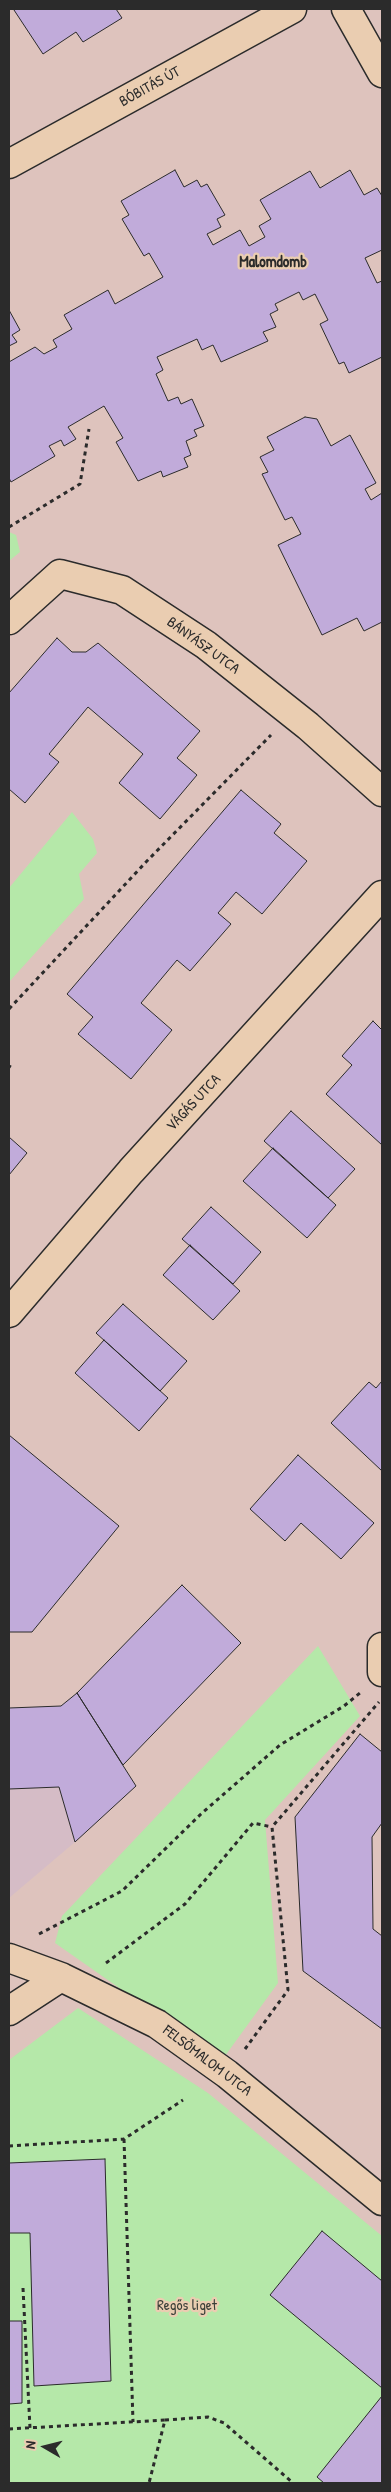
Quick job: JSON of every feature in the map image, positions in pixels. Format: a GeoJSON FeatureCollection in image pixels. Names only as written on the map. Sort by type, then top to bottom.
{"type":"FeatureCollection","features":[{"type":"Feature","properties":{"kind":"street","name":"BÓBITÁS ÚT"},"geometry":{"type":"LineString","coordinates":[[9,164],[292,9]]}},
{"type":"Feature","properties":{"kind":"street"},"geometry":{"type":"LineString","coordinates":[[346,9],[382,73]]}},
{"type":"Feature","properties":{"kind":"street","name":"BÁNYÁSZ UTCA"},"geometry":{"type":"LineString","coordinates":[[9,620],[60,574],[122,590],[206,645],[293,714],[382,792]]}},
{"type":"Feature","properties":{"kind":"street","name":"VÁGÁS UTCA"},"geometry":{"type":"LineString","coordinates":[[9,1313],[131,1172],[382,895]]}},
{"type":"Feature","properties":{"kind":"street"},"geometry":{"type":"LineString","coordinates":[[375,1680],[382,1647]]}},
{"type":"Feature","properties":{"kind":"street","name":"FELSŐMALOM UTCA"},"geometry":{"type":"LineString","coordinates":[[9,1958],[61,1977],[157,2024],[227,2074],[382,2201]]}},
{"type":"Feature","properties":{"kind":"street"},"geometry":{"type":"LineString","coordinates":[[9,2011],[61,1977]]}},
{"type":"Feature","properties":{"kind":"path"},"geometry":{"type":"LineString","coordinates":[[9,527],[80,484],[89,429]]}},
{"type":"Feature","properties":{"kind":"path"},"geometry":{"type":"LineString","coordinates":[[9,1009],[146,862],[293,714]]}},
{"type":"Feature","properties":{"kind":"path"},"geometry":{"type":"LineString","coordinates":[[39,1934],[122,1891],[201,1814],[280,1745],[344,1706],[375,1680]]}},
{"type":"Feature","properties":{"kind":"path"},"geometry":{"type":"LineString","coordinates":[[227,2074],[288,1990],[272,1827],[382,1698]]}},
{"type":"Feature","properties":{"kind":"path"},"geometry":{"type":"LineString","coordinates":[[101,1967],[185,1904],[253,1823],[272,1827]]}},
{"type":"Feature","properties":{"kind":"path"},"geometry":{"type":"LineString","coordinates":[[9,2146],[124,2138],[183,2100]]}},
{"type":"Feature","properties":{"kind":"path"},"geometry":{"type":"LineString","coordinates":[[124,2138],[133,2422]]}},
{"type":"Feature","properties":{"kind":"path"},"geometry":{"type":"LineString","coordinates":[[23,2288],[30,2428]]}},
{"type":"Feature","properties":{"kind":"path"},"geometry":{"type":"LineString","coordinates":[[9,2429],[208,2417],[224,2423],[293,2483]]}},
{"type":"Feature","properties":{"kind":"path"},"geometry":{"type":"LineString","coordinates":[[149,2483],[165,2420]]}},
{"type":"Feature","properties":{"kind":"shaded area"},"geometry":{"type":"Polygon","coordinates":[[[59,1787],[75,1842],[9,1898],[9,1788],[59,1787]]]}},
{"type":"Feature","properties":{"kind":"green space"},"geometry":{"type":"Polygon","coordinates":[[[9,532],[16,535],[20,552],[9,561],[9,532]]]}},
{"type":"Feature","properties":{"kind":"green space"},"geometry":{"type":"Polygon","coordinates":[[[72,812],[93,839],[97,853],[79,874],[84,899],[9,982],[9,888],[72,812]]]}},
{"type":"Feature","properties":{"kind":"green space"},"geometry":{"type":"Polygon","coordinates":[[[318,1646],[360,1716],[265,1820],[278,1983],[222,2060],[55,1943],[62,1916],[318,1646]]]}},
{"type":"Feature","properties":{"kind":"green space","name":"Regős liget"},"geometry":{"type":"Polygon","coordinates":[[[78,2008],[208,2093],[382,2236],[382,2483],[9,2483],[9,2060],[78,2008]]]}},
{"type":"Feature","properties":{"kind":"building"},"geometry":{"type":"Polygon","coordinates":[[[116,9],[122,18],[83,42],[76,32],[43,54],[14,10],[116,9]]]}},
{"type":"Feature","properties":{"kind":"building"},"geometry":{"type":"Polygon","coordinates":[[[175,170],[184,187],[197,180],[201,187],[207,184],[225,215],[217,219],[221,227],[207,234],[213,245],[240,230],[249,246],[265,237],[259,226],[271,219],[260,200],[310,171],[320,188],[350,170],[364,195],[377,188],[382,196],[382,250],[365,258],[377,283],[382,281],[382,357],[349,373],[344,362],[339,364],[320,324],[328,320],[315,294],[303,300],[299,292],[275,304],[278,310],[270,314],[276,327],[263,332],[268,341],[221,362],[213,345],[202,350],[197,339],[157,357],[163,370],[156,374],[168,401],[178,397],[181,404],[192,399],[204,426],[194,430],[197,436],[186,441],[191,455],[184,458],[188,467],[163,477],[161,471],[138,481],[116,442],[123,438],[104,406],[68,427],[76,439],[64,446],[61,440],[49,446],[55,456],[11,482],[9,478],[9,362],[35,347],[44,354],[57,347],[53,340],[72,329],[64,315],[108,290],[115,304],[163,277],[149,253],[144,256],[122,219],[129,215],[121,201],[175,170]]]}},
{"type":"Feature","properties":{"kind":"building"},"geometry":{"type":"Polygon","coordinates":[[[9,310],[20,330],[12,335],[17,342],[9,346],[9,310]]]}},
{"type":"Feature","properties":{"kind":"building"},"geometry":{"type":"Polygon","coordinates":[[[305,417],[317,419],[331,446],[350,435],[376,483],[365,489],[371,500],[382,493],[382,622],[364,631],[357,618],[322,635],[278,545],[301,534],[292,517],[285,520],[262,474],[268,472],[260,457],[274,450],[267,437],[305,417]]]}},
{"type":"Feature","properties":{"kind":"building"},"geometry":{"type":"Polygon","coordinates":[[[57,638],[72,652],[86,652],[98,643],[200,731],[177,758],[197,775],[160,819],[119,783],[143,754],[88,707],[49,754],[59,762],[25,803],[9,789],[9,693],[57,638]]]}},
{"type":"Feature","properties":{"kind":"building"},"geometry":{"type":"Polygon","coordinates":[[[241,790],[281,824],[274,833],[307,861],[262,914],[236,892],[218,913],[231,924],[190,971],[177,960],[141,1003],[172,1030],[131,1079],[78,1034],[93,1017],[67,994],[241,790]]]}},
{"type":"Feature","properties":{"kind":"building"},"geometry":{"type":"Polygon","coordinates":[[[373,1021],[382,1030],[382,1145],[326,1094],[352,1065],[342,1056],[373,1021]]]}},
{"type":"Feature","properties":{"kind":"building"},"geometry":{"type":"Polygon","coordinates":[[[291,1111],[355,1169],[328,1198],[264,1141],[291,1111]]]}},
{"type":"Feature","properties":{"kind":"building"},"geometry":{"type":"Polygon","coordinates":[[[9,1137],[27,1153],[9,1175],[9,1137]]]}},
{"type":"Feature","properties":{"kind":"building"},"geometry":{"type":"Polygon","coordinates":[[[273,1148],[336,1205],[307,1238],[243,1181],[273,1148]]]}},
{"type":"Feature","properties":{"kind":"building"},"geometry":{"type":"Polygon","coordinates":[[[211,1207],[261,1252],[233,1284],[182,1239],[211,1207]]]}},
{"type":"Feature","properties":{"kind":"building"},"geometry":{"type":"Polygon","coordinates":[[[190,1245],[240,1291],[213,1320],[163,1275],[190,1245]]]}},
{"type":"Feature","properties":{"kind":"building"},"geometry":{"type":"Polygon","coordinates":[[[123,1304],[187,1361],[160,1391],[96,1333],[123,1304]]]}},
{"type":"Feature","properties":{"kind":"building"},"geometry":{"type":"Polygon","coordinates":[[[104,1340],[168,1398],[139,1431],[75,1373],[104,1340]]]}},
{"type":"Feature","properties":{"kind":"building"},"geometry":{"type":"Polygon","coordinates":[[[382,1381],[382,1471],[331,1423],[369,1382],[376,1388],[382,1381]]]}},
{"type":"Feature","properties":{"kind":"building"},"geometry":{"type":"Polygon","coordinates":[[[9,1435],[119,1526],[32,1632],[9,1632],[9,1435]]]}},
{"type":"Feature","properties":{"kind":"building"},"geometry":{"type":"Polygon","coordinates":[[[298,1455],[374,1523],[341,1559],[301,1523],[285,1541],[250,1509],[298,1455]]]}},
{"type":"Feature","properties":{"kind":"building"},"geometry":{"type":"Polygon","coordinates":[[[182,1585],[241,1643],[123,1765],[77,1693],[182,1585]]]}},
{"type":"Feature","properties":{"kind":"building"},"geometry":{"type":"Polygon","coordinates":[[[77,1693],[136,1786],[75,1842],[59,1787],[9,1789],[9,1708],[61,1706],[77,1693]]]}},
{"type":"Feature","properties":{"kind":"building"},"geometry":{"type":"Polygon","coordinates":[[[360,1734],[382,1752],[382,1823],[372,1837],[373,1929],[382,1936],[382,2029],[303,1971],[295,1817],[360,1734]]]}},
{"type":"Feature","properties":{"kind":"building"},"geometry":{"type":"Polygon","coordinates":[[[105,2159],[111,2381],[34,2386],[30,2233],[9,2233],[9,2163],[105,2159]]]}},
{"type":"Feature","properties":{"kind":"building"},"geometry":{"type":"Polygon","coordinates":[[[322,2231],[382,2281],[382,2388],[270,2295],[322,2231]]]}},
{"type":"Feature","properties":{"kind":"building"},"geometry":{"type":"Polygon","coordinates":[[[9,2321],[22,2321],[22,2403],[9,2404],[9,2321]]]}},
{"type":"Feature","properties":{"kind":"building"},"geometry":{"type":"Polygon","coordinates":[[[382,2396],[382,2483],[324,2483],[317,2477],[382,2396]]]}},
{"type":"Feature","properties":{"kind":"district","name":"Malomdomb"},"geometry":{"type":"Point","coordinates":[273,263]}}]}
